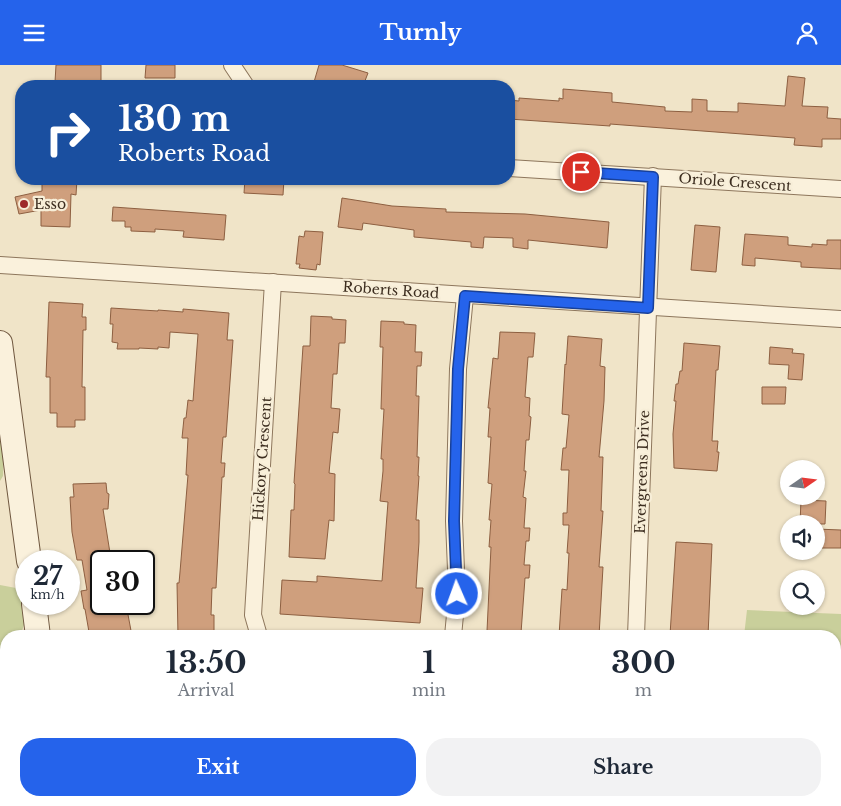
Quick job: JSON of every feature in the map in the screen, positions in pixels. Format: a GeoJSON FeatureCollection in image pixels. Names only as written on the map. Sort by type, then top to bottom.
{"type":"FeatureCollection","features":[{"type":"Feature","properties":{"kind":"main road"},"geometry":{"type":"LineString","coordinates":[[0,343],[28,550]]}},
{"type":"Feature","properties":{"kind":"main road"},"geometry":{"type":"LineString","coordinates":[[35,615],[37,630]]}},
{"type":"Feature","properties":{"kind":"street"},"geometry":{"type":"LineString","coordinates":[[232,65],[242,80]]}},
{"type":"Feature","properties":{"kind":"street","name":"Oriole Crescent"},"geometry":{"type":"LineString","coordinates":[[515,168],[841,189]]}},
{"type":"Feature","properties":{"kind":"street","name":"Evergreens Drive"},"geometry":{"type":"LineString","coordinates":[[636,630],[653,177]]}},
{"type":"Feature","properties":{"kind":"street","name":"Roberts Road"},"geometry":{"type":"LineString","coordinates":[[0,265],[841,319]]}},
{"type":"Feature","properties":{"kind":"street","name":"Hickory Crescent"},"geometry":{"type":"LineString","coordinates":[[257,630],[253,615],[273,282]]}},
{"type":"Feature","properties":{"kind":"street"},"geometry":{"type":"LineString","coordinates":[[454,630],[457,594],[454,521],[458,369],[465,296]]}},
{"type":"Feature","properties":{"kind":"green space"},"geometry":{"type":"Polygon","coordinates":[[[0,385],[5,410],[3,476],[0,481],[0,385]]]}},
{"type":"Feature","properties":{"kind":"green space"},"geometry":{"type":"Polygon","coordinates":[[[0,585],[15,588],[15,615],[26,615],[27,617],[22,630],[0,630],[0,585]]]}},
{"type":"Feature","properties":{"kind":"green space"},"geometry":{"type":"Polygon","coordinates":[[[747,610],[780,611],[780,615],[841,614],[841,630],[745,630],[747,610]]]}},
{"type":"Feature","properties":{"kind":"building"},"geometry":{"type":"Polygon","coordinates":[[[56,65],[101,65],[101,80],[55,80],[56,65]]]}},
{"type":"Feature","properties":{"kind":"building"},"geometry":{"type":"Polygon","coordinates":[[[146,65],[175,65],[175,78],[145,78],[146,65]]]}},
{"type":"Feature","properties":{"kind":"building"},"geometry":{"type":"Polygon","coordinates":[[[319,65],[342,65],[368,73],[365,80],[315,80],[319,65]]]}},
{"type":"Feature","properties":{"kind":"building"},"geometry":{"type":"Polygon","coordinates":[[[788,76],[805,78],[802,106],[828,107],[827,118],[841,119],[841,139],[822,139],[822,147],[794,145],[795,138],[610,124],[610,126],[515,119],[515,101],[519,101],[519,98],[559,101],[559,98],[563,99],[563,89],[612,93],[612,102],[665,107],[665,111],[692,112],[692,99],[707,100],[707,111],[738,112],[738,103],[785,106],[788,76]]]}},
{"type":"Feature","properties":{"kind":"building"},"geometry":{"type":"Polygon","coordinates":[[[42,185],[77,185],[76,195],[71,194],[70,227],[41,226],[41,210],[19,214],[15,197],[42,191],[42,185]]]}},
{"type":"Feature","properties":{"kind":"building"},"geometry":{"type":"Polygon","coordinates":[[[245,185],[284,185],[283,195],[244,193],[245,185]]]}},
{"type":"Feature","properties":{"kind":"building"},"geometry":{"type":"Polygon","coordinates":[[[342,198],[392,206],[446,209],[446,212],[525,214],[609,222],[607,248],[528,240],[528,249],[513,247],[513,238],[484,237],[483,248],[471,247],[471,242],[414,237],[414,230],[363,223],[362,230],[338,227],[342,198]]]}},
{"type":"Feature","properties":{"kind":"building"},"geometry":{"type":"Polygon","coordinates":[[[113,207],[226,215],[224,240],[183,237],[184,231],[155,229],[155,232],[131,231],[131,227],[125,227],[125,221],[112,221],[113,207]]]}},
{"type":"Feature","properties":{"kind":"building"},"geometry":{"type":"Polygon","coordinates":[[[695,225],[720,227],[716,272],[691,270],[695,225]]]}},
{"type":"Feature","properties":{"kind":"building"},"geometry":{"type":"Polygon","coordinates":[[[305,231],[323,232],[320,265],[317,264],[316,270],[299,268],[300,264],[296,264],[299,236],[304,237],[305,231]]]}},
{"type":"Feature","properties":{"kind":"building"},"geometry":{"type":"Polygon","coordinates":[[[745,234],[788,237],[788,245],[812,247],[812,244],[827,245],[827,240],[841,240],[841,269],[801,267],[801,262],[755,258],[755,266],[742,265],[745,234]]]}},
{"type":"Feature","properties":{"kind":"building"},"geometry":{"type":"Polygon","coordinates":[[[49,302],[83,304],[82,317],[86,317],[86,330],[83,330],[82,387],[85,387],[85,420],[75,420],[75,427],[57,427],[57,413],[50,413],[50,377],[46,377],[49,302]]]}},
{"type":"Feature","properties":{"kind":"building"},"geometry":{"type":"Polygon","coordinates":[[[111,308],[183,312],[183,309],[229,313],[227,340],[233,340],[226,437],[223,437],[221,463],[225,463],[224,477],[222,477],[216,588],[212,588],[211,615],[214,615],[214,630],[178,630],[177,583],[179,583],[188,475],[186,475],[188,438],[182,438],[188,400],[193,401],[198,334],[170,332],[169,348],[117,349],[118,343],[112,342],[113,324],[110,324],[111,308]]]}},
{"type":"Feature","properties":{"kind":"building"},"geometry":{"type":"Polygon","coordinates":[[[311,316],[346,320],[345,343],[339,343],[337,374],[333,374],[331,408],[340,409],[338,433],[333,432],[329,473],[335,474],[334,521],[329,520],[325,559],[289,557],[291,510],[294,510],[303,346],[310,346],[311,316]]]}},
{"type":"Feature","properties":{"kind":"building"},"geometry":{"type":"Polygon","coordinates":[[[381,321],[404,322],[404,324],[416,325],[415,352],[422,352],[421,366],[417,366],[416,396],[419,396],[417,457],[419,457],[419,476],[416,520],[419,520],[419,542],[416,588],[423,588],[420,623],[280,614],[282,580],[317,582],[317,576],[382,581],[388,502],[380,501],[383,471],[383,459],[381,459],[384,409],[381,409],[383,347],[380,347],[381,321]]]}},
{"type":"Feature","properties":{"kind":"building"},"geometry":{"type":"Polygon","coordinates":[[[500,332],[535,333],[533,357],[528,357],[525,397],[530,398],[529,416],[531,417],[529,440],[526,440],[524,471],[526,471],[523,497],[526,498],[524,528],[530,528],[529,541],[526,541],[524,565],[530,565],[529,578],[525,578],[521,630],[487,630],[491,547],[489,547],[491,520],[489,520],[492,484],[488,483],[491,437],[488,437],[490,408],[488,408],[493,358],[498,359],[500,332]]]}},
{"type":"Feature","properties":{"kind":"building"},"geometry":{"type":"Polygon","coordinates":[[[568,336],[602,339],[600,366],[605,367],[599,457],[603,457],[601,511],[603,511],[599,567],[603,567],[599,630],[559,630],[562,589],[567,590],[569,553],[567,553],[569,525],[563,525],[563,513],[567,513],[569,470],[561,470],[563,448],[566,448],[569,415],[562,414],[568,336]]]}},
{"type":"Feature","properties":{"kind":"building"},"geometry":{"type":"Polygon","coordinates":[[[684,343],[720,346],[718,370],[716,370],[712,441],[718,441],[717,471],[674,468],[673,434],[676,401],[674,401],[676,384],[678,384],[680,371],[682,371],[684,343]]]}},
{"type":"Feature","properties":{"kind":"building"},"geometry":{"type":"Polygon","coordinates":[[[770,347],[793,349],[792,353],[804,354],[802,380],[788,379],[789,365],[769,364],[770,347]]]}},
{"type":"Feature","properties":{"kind":"building"},"geometry":{"type":"Polygon","coordinates":[[[762,387],[786,387],[785,404],[762,404],[762,387]]]}},
{"type":"Feature","properties":{"kind":"building"},"geometry":{"type":"Polygon","coordinates":[[[106,483],[107,493],[109,494],[108,509],[103,509],[110,550],[90,550],[90,615],[128,615],[131,630],[89,630],[81,591],[87,590],[82,560],[80,560],[80,550],[75,550],[72,532],[70,497],[74,497],[73,484],[106,483]]]}},
{"type":"Feature","properties":{"kind":"building"},"geometry":{"type":"Polygon","coordinates":[[[826,501],[825,524],[825,515],[800,515],[801,505],[825,505],[826,501]]]}},
{"type":"Feature","properties":{"kind":"building"},"geometry":{"type":"Polygon","coordinates":[[[825,529],[841,530],[841,548],[825,548],[825,529]]]}},
{"type":"Feature","properties":{"kind":"building"},"geometry":{"type":"Polygon","coordinates":[[[676,542],[712,544],[708,630],[670,630],[676,542]]]}},
{"type":"Feature","properties":{"kind":"place","name":"Esso"},"geometry":{"type":"Point","coordinates":[24,204]}},
{"type":"Feature","properties":{"kind":"route"},"geometry":{"type":"LineString","coordinates":[[457,594],[454,521],[458,369],[465,296],[648,308],[653,177],[581,172]]}}]}
